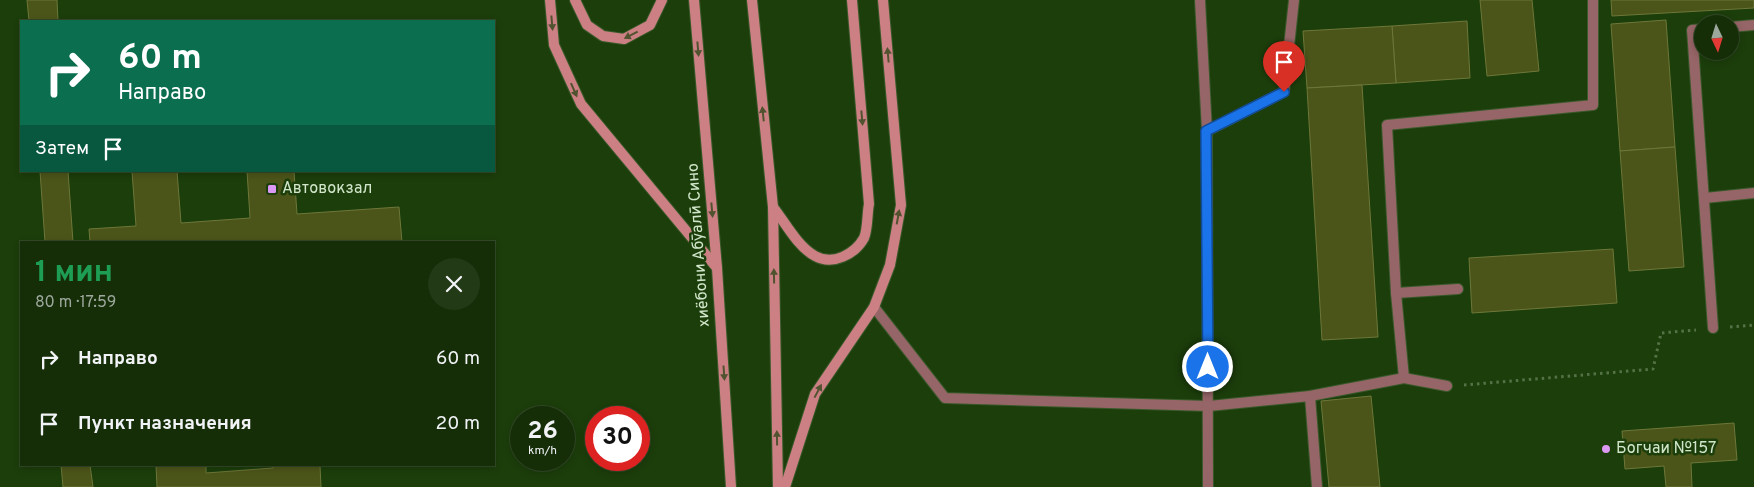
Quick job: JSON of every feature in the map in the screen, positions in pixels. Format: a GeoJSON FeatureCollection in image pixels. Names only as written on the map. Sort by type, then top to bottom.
{"type":"FeatureCollection","features":[{"type":"Feature","properties":{"kind":"main road"},"geometry":{"type":"LineString","coordinates":[[550,0],[554,45],[581,104],[717,268]]}},
{"type":"Feature","properties":{"kind":"main road"},"geometry":{"type":"LineString","coordinates":[[575,0],[587,25],[603,36],[624,39],[650,24],[662,0]]}},
{"type":"Feature","properties":{"kind":"main road","name":"хиёбони Абӯалӣ Сино"},"geometry":{"type":"LineString","coordinates":[[694,0],[717,268],[731,487]]}},
{"type":"Feature","properties":{"kind":"main road"},"geometry":{"type":"LineString","coordinates":[[752,0],[773,206],[778,487]]}},
{"type":"Feature","properties":{"kind":"main road"},"geometry":{"type":"LineString","coordinates":[[773,206],[798,240],[816,257],[834,260],[851,254],[864,237],[869,204],[852,0]]}},
{"type":"Feature","properties":{"kind":"main road"},"geometry":{"type":"LineString","coordinates":[[785,487],[815,394],[874,306],[890,265],[900,206],[883,0]]}},
{"type":"Feature","properties":{"kind":"street"},"geometry":{"type":"LineString","coordinates":[[1200,0],[1206,131],[1208,487]]}},
{"type":"Feature","properties":{"kind":"street"},"geometry":{"type":"LineString","coordinates":[[1206,131],[1284,92],[1294,0]]}},
{"type":"Feature","properties":{"kind":"street"},"geometry":{"type":"LineString","coordinates":[[1404,378],[1396,293],[1387,125],[1593,105],[1593,0]]}},
{"type":"Feature","properties":{"kind":"street"},"geometry":{"type":"LineString","coordinates":[[1739,26],[1754,25]]}},
{"type":"Feature","properties":{"kind":"street"},"geometry":{"type":"LineString","coordinates":[[1694,30],[1692,30],[1694,56]]}},
{"type":"Feature","properties":{"kind":"street"},"geometry":{"type":"LineString","coordinates":[[1694,60],[1713,328]]}},
{"type":"Feature","properties":{"kind":"street"},"geometry":{"type":"LineString","coordinates":[[1705,198],[1754,193]]}},
{"type":"Feature","properties":{"kind":"street"},"geometry":{"type":"LineString","coordinates":[[1396,293],[1458,289]]}},
{"type":"Feature","properties":{"kind":"street"},"geometry":{"type":"LineString","coordinates":[[874,306],[944,398],[1209,406],[1310,396],[1404,378],[1447,386]]}},
{"type":"Feature","properties":{"kind":"street"},"geometry":{"type":"LineString","coordinates":[[1310,396],[1317,487]]}},
{"type":"Feature","properties":{"kind":"path"},"geometry":{"type":"LineString","coordinates":[[1447,386],[1653,369],[1661,333],[1754,325]]}},
{"type":"Feature","properties":{"kind":"building"},"geometry":{"type":"Polygon","coordinates":[[[27,0],[57,0],[58,20],[29,20],[27,0]]]}},
{"type":"Feature","properties":{"kind":"building"},"geometry":{"type":"Polygon","coordinates":[[[1480,0],[1532,0],[1539,71],[1487,76],[1480,0]]]}},
{"type":"Feature","properties":{"kind":"building"},"geometry":{"type":"Polygon","coordinates":[[[1611,0],[1754,0],[1754,8],[1612,16],[1611,0]]]}},
{"type":"Feature","properties":{"kind":"building"},"geometry":{"type":"Polygon","coordinates":[[[1666,20],[1675,147],[1620,151],[1611,24],[1666,20]]]}},
{"type":"Feature","properties":{"kind":"building"},"geometry":{"type":"Polygon","coordinates":[[[1467,21],[1470,78],[1396,83],[1392,26],[1467,21]]]}},
{"type":"Feature","properties":{"kind":"building"},"geometry":{"type":"Polygon","coordinates":[[[1392,26],[1396,83],[1307,88],[1303,31],[1392,26]]]}},
{"type":"Feature","properties":{"kind":"building"},"geometry":{"type":"Polygon","coordinates":[[[1362,85],[1378,337],[1322,340],[1307,88],[1362,85]]]}},
{"type":"Feature","properties":{"kind":"building"},"geometry":{"type":"Polygon","coordinates":[[[1675,147],[1684,267],[1629,271],[1620,151],[1675,147]]]}},
{"type":"Feature","properties":{"kind":"building"},"geometry":{"type":"Polygon","coordinates":[[[40,172],[68,172],[73,241],[45,241],[40,172]]]}},
{"type":"Feature","properties":{"kind":"building","name":"Автовокзал"},"geometry":{"type":"Polygon","coordinates":[[[132,172],[177,172],[181,223],[250,218],[247,172],[294,172],[297,214],[399,207],[402,241],[90,241],[89,229],[136,226],[132,172]]]}},
{"type":"Feature","properties":{"kind":"building"},"geometry":{"type":"Polygon","coordinates":[[[1613,249],[1617,303],[1472,313],[1469,258],[1613,249]]]}},
{"type":"Feature","properties":{"kind":"building"},"geometry":{"type":"Polygon","coordinates":[[[1371,396],[1380,487],[1329,487],[1321,401],[1371,396]]]}},
{"type":"Feature","properties":{"kind":"building"},"geometry":{"type":"Polygon","coordinates":[[[1734,423],[1737,460],[1691,463],[1692,487],[1666,487],[1664,466],[1625,469],[1622,431],[1734,423]]]}},
{"type":"Feature","properties":{"kind":"building"},"geometry":{"type":"Polygon","coordinates":[[[61,466],[90,466],[93,487],[63,487],[61,466]]]}},
{"type":"Feature","properties":{"kind":"building"},"geometry":{"type":"Polygon","coordinates":[[[156,466],[206,466],[206,473],[273,468],[273,466],[320,466],[321,487],[157,487],[156,466]]]}},
{"type":"Feature","properties":{"kind":"place","name":"Автовокзал"},"geometry":{"type":"Point","coordinates":[272,189]}},
{"type":"Feature","properties":{"kind":"place","name":"Богчаи №157"},"geometry":{"type":"Point","coordinates":[1606,449]}},
{"type":"Feature","properties":{"kind":"route"},"geometry":{"type":"LineString","coordinates":[[1208,367],[1206,131],[1284,92]]}}]}
